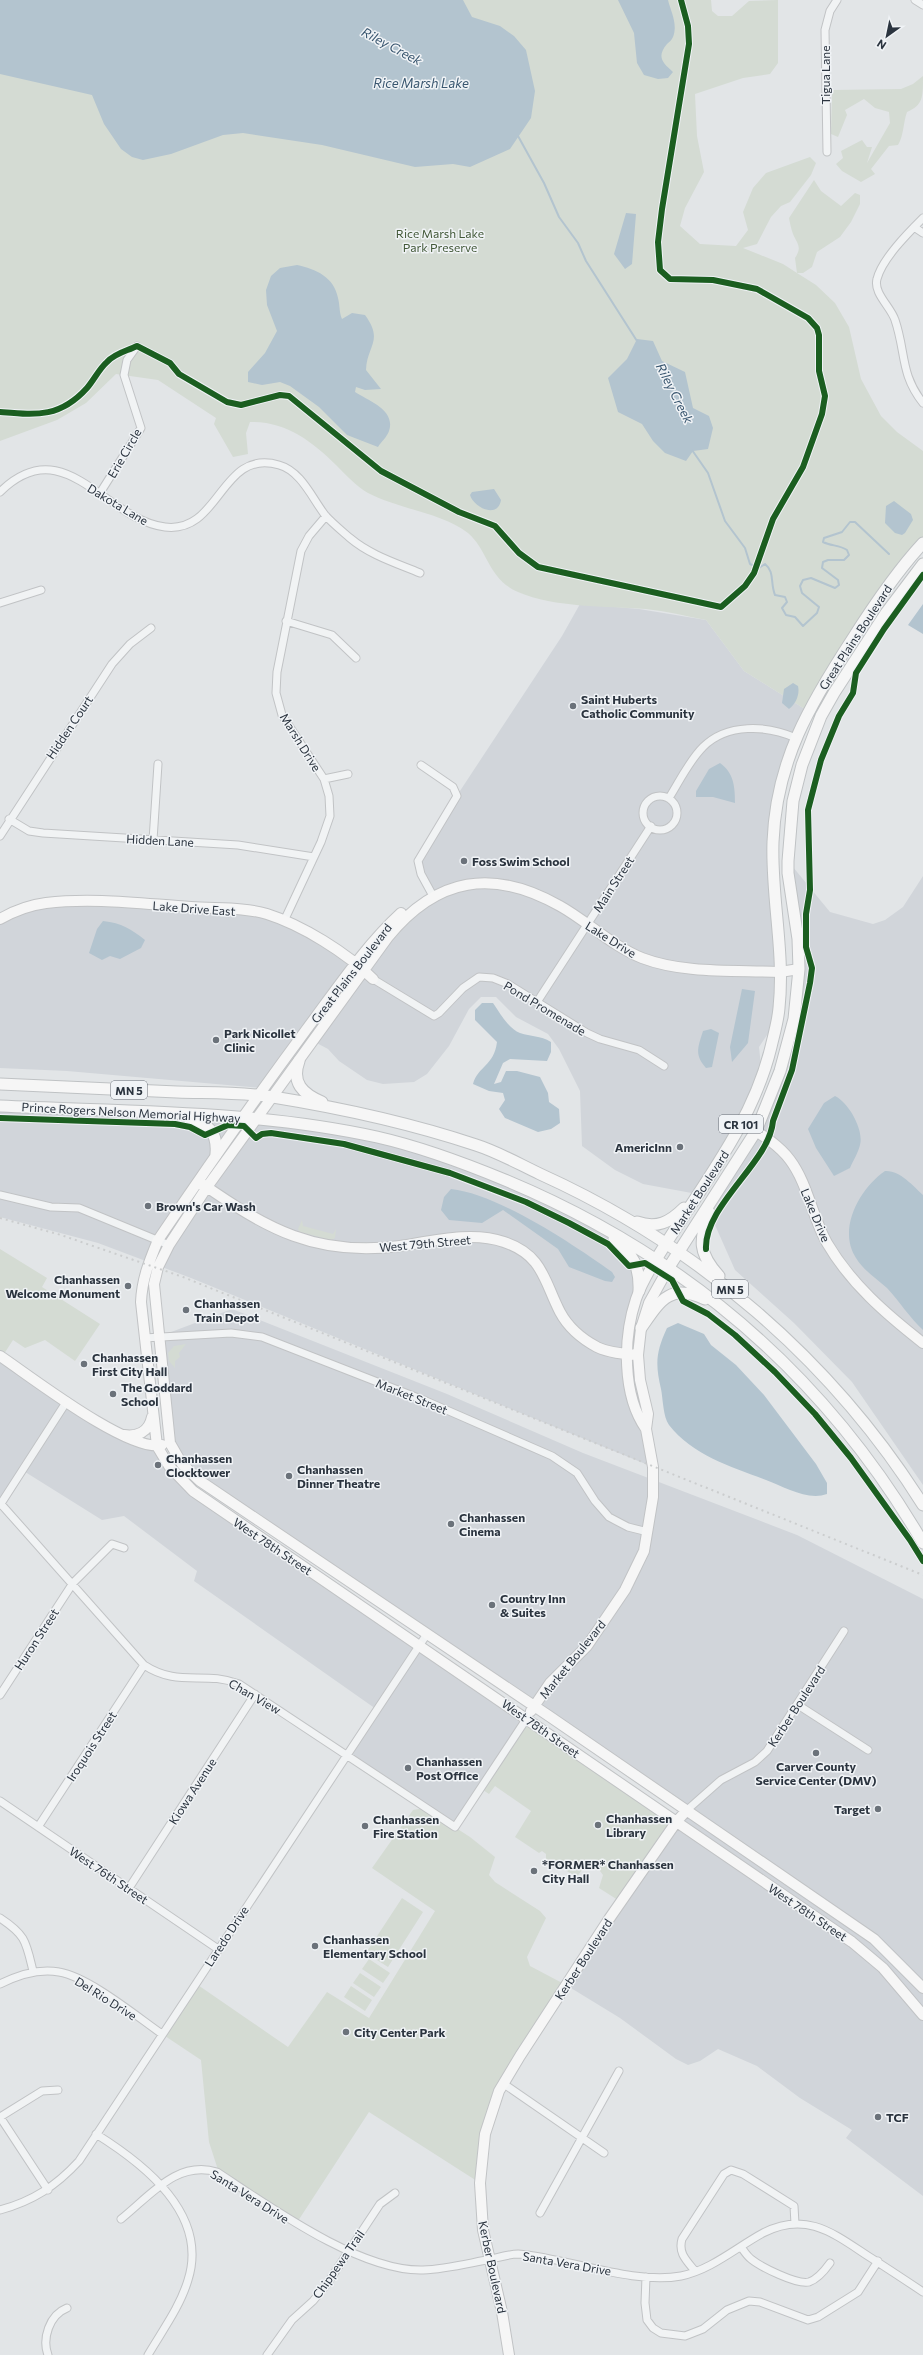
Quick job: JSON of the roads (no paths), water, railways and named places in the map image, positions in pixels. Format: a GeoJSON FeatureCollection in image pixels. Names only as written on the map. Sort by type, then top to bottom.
{"type":"FeatureCollection","features":[{"type":"Feature","properties":{"kind":"main road","name":"Great Plains Boulevard"},"geometry":{"type":"LineString","coordinates":[[796,738],[808,711],[875,604],[923,542]]}},
{"type":"Feature","properties":{"kind":"main road","name":"Great Plains Boulevard"},"geometry":{"type":"LineString","coordinates":[[809,744],[834,693],[886,613],[923,564]]}},
{"type":"Feature","properties":{"kind":"main road","name":"Market Boulevard"},"geometry":{"type":"LineString","coordinates":[[657,1258],[742,1122],[760,1080],[770,1049],[779,1008],[780,972],[773,841],[780,793],[796,738]]}},
{"type":"Feature","properties":{"kind":"main road","name":"Market Boulevard"},"geometry":{"type":"LineString","coordinates":[[669,1267],[756,1131],[780,1071],[794,1019],[799,969],[798,939],[788,873],[788,861],[793,801],[809,744]]}},
{"type":"Feature","properties":{"kind":"main road"},"geometry":{"type":"LineString","coordinates":[[299,1061],[296,1079],[302,1091],[310,1097],[340,1109]]}},
{"type":"Feature","properties":{"kind":"main road","name":"Prince Rogers Nelson Memorial Highway"},"geometry":{"type":"LineString","coordinates":[[0,1084],[257,1095],[340,1109],[478,1146],[575,1190],[615,1212],[678,1252],[734,1292],[786,1337],[842,1396],[891,1457],[923,1505]]}},
{"type":"Feature","properties":{"kind":"main road","name":"Prince Rogers Nelson Memorial Highway"},"geometry":{"type":"LineString","coordinates":[[0,1106],[168,1112],[257,1118],[378,1138],[456,1160],[542,1195],[583,1216],[657,1258],[725,1310],[795,1374],[839,1422],[883,1480],[923,1543]]}},
{"type":"Feature","properties":{"kind":"main road"},"geometry":{"type":"LineString","coordinates":[[168,1112],[188,1117],[207,1125],[215,1135],[216,1154]]}},
{"type":"Feature","properties":{"kind":"main road"},"geometry":{"type":"LineString","coordinates":[[716,1193],[704,1224],[701,1247],[708,1263],[734,1292]]}},
{"type":"Feature","properties":{"kind":"main road"},"geometry":{"type":"LineString","coordinates":[[615,1212],[641,1223],[658,1225],[672,1218],[697,1194]]}},
{"type":"Feature","properties":{"kind":"main road"},"geometry":{"type":"LineString","coordinates":[[583,1216],[630,1252],[637,1264],[639,1291]]}},
{"type":"Feature","properties":{"kind":"main road"},"geometry":{"type":"LineString","coordinates":[[640,1328],[659,1303],[677,1292],[700,1297],[725,1310]]}},
{"type":"Feature","properties":{"kind":"street","name":"Tigua Lane"},"geometry":{"type":"LineString","coordinates":[[827,152],[825,30],[830,11],[837,0]]}},
{"type":"Feature","properties":{"kind":"street"},"geometry":{"type":"LineString","coordinates":[[915,0],[923,5]]}},
{"type":"Feature","properties":{"kind":"street"},"geometry":{"type":"LineString","coordinates":[[923,218],[901,239],[876,279],[878,290],[895,318],[907,376],[913,390],[923,403]]}},
{"type":"Feature","properties":{"kind":"street"},"geometry":{"type":"LineString","coordinates":[[914,227],[923,233]]}},
{"type":"Feature","properties":{"kind":"street","name":"Erie Circle"},"geometry":{"type":"LineString","coordinates":[[100,493],[141,428],[124,376],[127,360],[136,346]]}},
{"type":"Feature","properties":{"kind":"street","name":"Dakota Lane"},"geometry":{"type":"LineString","coordinates":[[0,492],[10,482],[27,472],[44,468],[67,474],[100,493],[146,523],[168,528],[180,527],[191,524],[200,518],[216,500],[229,479],[241,470],[266,464],[279,465],[295,474],[326,516],[351,539],[376,555],[420,573]]}},
{"type":"Feature","properties":{"kind":"street","name":"Marsh Drive"},"geometry":{"type":"LineString","coordinates":[[284,921],[314,857],[330,816],[329,796],[324,779],[282,715],[276,693],[277,672],[301,551],[309,536],[326,516]]}},
{"type":"Feature","properties":{"kind":"street"},"geometry":{"type":"LineString","coordinates":[[0,603],[41,590]]}},
{"type":"Feature","properties":{"kind":"street"},"geometry":{"type":"LineString","coordinates":[[286,621],[332,635],[356,658]]}},
{"type":"Feature","properties":{"kind":"street","name":"Hidden Court"},"geometry":{"type":"LineString","coordinates":[[0,836],[9,819],[112,664],[130,644],[151,628]]}},
{"type":"Feature","properties":{"kind":"street"},"geometry":{"type":"LineString","coordinates":[[669,798],[703,747],[727,732],[743,729],[759,729],[796,738]]}},
{"type":"Feature","properties":{"kind":"street"},"geometry":{"type":"LineString","coordinates":[[153,840],[158,764]]}},
{"type":"Feature","properties":{"kind":"street"},"geometry":{"type":"LineString","coordinates":[[421,765],[453,788],[457,796],[418,861],[421,874],[433,896]]}},
{"type":"Feature","properties":{"kind":"street"},"geometry":{"type":"LineString","coordinates":[[324,779],[348,774]]}},
{"type":"Feature","properties":{"kind":"street"},"geometry":{"type":"LineString","coordinates":[[662,796],[669,798],[677,810],[673,823],[666,828],[659,830],[651,826],[643,815],[646,804],[654,797],[662,796]]}},
{"type":"Feature","properties":{"kind":"street","name":"Hidden Lane"},"geometry":{"type":"LineString","coordinates":[[9,819],[29,831],[43,833],[238,844],[314,857]]}},
{"type":"Feature","properties":{"kind":"street","name":"Main Street"},"geometry":{"type":"LineString","coordinates":[[537,1002],[651,826]]}},
{"type":"Feature","properties":{"kind":"street","name":"Lake Drive"},"geometry":{"type":"LineString","coordinates":[[433,896],[442,891],[460,886],[502,884],[537,894],[561,906],[636,956],[662,964],[780,972],[799,969]]}},
{"type":"Feature","properties":{"kind":"street","name":"Great Plains Boulevard"},"geometry":{"type":"LineString","coordinates":[[157,1446],[152,1415],[141,1302],[142,1284],[147,1264],[158,1240],[257,1095],[356,964],[387,926],[404,910],[418,901],[433,896]]}},
{"type":"Feature","properties":{"kind":"street","name":"Great Plains Boulevard"},"geometry":{"type":"LineString","coordinates":[[170,1443],[158,1337],[154,1284],[169,1245],[207,1187],[401,921],[433,896]]}},
{"type":"Feature","properties":{"kind":"street","name":"Lake Drive East"},"geometry":{"type":"LineString","coordinates":[[1,916],[44,903],[76,901],[226,909],[266,914],[309,933],[356,964],[373,978]]}},
{"type":"Feature","properties":{"kind":"street","name":"Pond Promenade"},"geometry":{"type":"LineString","coordinates":[[373,978],[434,1016],[439,1013],[463,988],[479,977],[494,978],[508,984],[593,1036],[639,1050],[664,1066]]}},
{"type":"Feature","properties":{"kind":"street","name":"Lake Drive"},"geometry":{"type":"LineString","coordinates":[[742,1122],[770,1141],[790,1160],[802,1183],[816,1220],[827,1243],[859,1288],[884,1313],[923,1343]]}},
{"type":"Feature","properties":{"kind":"street","name":"West 79th Street"},"geometry":{"type":"LineString","coordinates":[[198,1180],[238,1209],[279,1231],[306,1241],[324,1245],[339,1247],[388,1247],[462,1238],[492,1238],[505,1242],[529,1255],[539,1266],[546,1277],[560,1312],[567,1324],[580,1336],[597,1347],[638,1355]]}},
{"type":"Feature","properties":{"kind":"street"},"geometry":{"type":"LineString","coordinates":[[0,1195],[51,1208],[79,1208],[169,1245]]}},
{"type":"Feature","properties":{"kind":"street","name":"Market Boulevard"},"geometry":{"type":"LineString","coordinates":[[646,1429],[639,1418],[631,1392],[627,1354],[632,1313],[639,1291],[657,1258]]}},
{"type":"Feature","properties":{"kind":"street","name":"Market Boulevard"},"geometry":{"type":"LineString","coordinates":[[454,1827],[550,1683],[587,1646],[625,1590],[644,1551],[653,1497],[653,1467],[646,1429],[648,1414],[640,1380],[638,1355],[640,1328],[650,1303],[669,1267]]}},
{"type":"Feature","properties":{"kind":"street","name":"Market Street"},"geometry":{"type":"LineString","coordinates":[[144,1338],[232,1333],[262,1337],[426,1401],[552,1456],[577,1473],[595,1501],[609,1517],[628,1527],[648,1532]]}},
{"type":"Feature","properties":{"kind":"street"},"geometry":{"type":"LineString","coordinates":[[0,1356],[67,1401],[121,1434],[139,1443],[157,1446],[170,1443]]}},
{"type":"Feature","properties":{"kind":"street"},"geometry":{"type":"LineString","coordinates":[[0,1504],[67,1401]]}},
{"type":"Feature","properties":{"kind":"street"},"geometry":{"type":"LineString","coordinates":[[121,1434],[132,1436],[141,1433],[150,1424],[152,1415]]}},
{"type":"Feature","properties":{"kind":"street","name":"West 78th Street"},"geometry":{"type":"LineString","coordinates":[[170,1443],[182,1464],[200,1481],[535,1706],[874,1939],[923,1988]]}},
{"type":"Feature","properties":{"kind":"street","name":"West 78th Street"},"geometry":{"type":"LineString","coordinates":[[157,1446],[169,1466],[193,1491],[527,1718],[866,1952],[883,1968],[923,2015]]}},
{"type":"Feature","properties":{"kind":"street","name":"Chan View"},"geometry":{"type":"LineString","coordinates":[[0,1504],[144,1664],[158,1674],[177,1678],[214,1677],[228,1680],[255,1694],[454,1827]]}},
{"type":"Feature","properties":{"kind":"street","name":"Huron Street"},"geometry":{"type":"LineString","coordinates":[[0,1695],[72,1583],[112,1544],[124,1548]]}},
{"type":"Feature","properties":{"kind":"street","name":"Kerber Boulevard"},"geometry":{"type":"LineString","coordinates":[[509,2355],[502,2312],[488,2260],[483,2230],[480,2183],[485,2134],[499,2091],[606,1924],[677,1821],[687,1810],[721,1780],[760,1759],[770,1747],[798,1705],[844,1631]]}},
{"type":"Feature","properties":{"kind":"street","name":"Laredo Drive"},"geometry":{"type":"LineString","coordinates":[[0,2210],[20,2204],[48,2190],[79,2161],[427,1634]]}},
{"type":"Feature","properties":{"kind":"street","name":"Iroquois Street"},"geometry":{"type":"LineString","coordinates":[[38,1827],[144,1664]]}},
{"type":"Feature","properties":{"kind":"street","name":"Kiowa Avenue"},"geometry":{"type":"LineString","coordinates":[[128,1888],[255,1694]]}},
{"type":"Feature","properties":{"kind":"street"},"geometry":{"type":"LineString","coordinates":[[798,1705],[868,1750]]}},
{"type":"Feature","properties":{"kind":"street","name":"West 76th Street"},"geometry":{"type":"LineString","coordinates":[[0,1801],[218,1949]]}},
{"type":"Feature","properties":{"kind":"street"},"geometry":{"type":"LineString","coordinates":[[0,1918],[14,1927],[26,1941],[33,1971]]}},
{"type":"Feature","properties":{"kind":"street","name":"Del Rio Drive"},"geometry":{"type":"LineString","coordinates":[[0,1984],[17,1976],[33,1971],[59,1972],[83,1981],[162,2034]]}},
{"type":"Feature","properties":{"kind":"street"},"geometry":{"type":"LineString","coordinates":[[540,2212],[619,2071]]}},
{"type":"Feature","properties":{"kind":"street"},"geometry":{"type":"LineString","coordinates":[[504,2084],[604,2153]]}},
{"type":"Feature","properties":{"kind":"street"},"geometry":{"type":"LineString","coordinates":[[48,2190],[0,2117],[42,2091],[58,2090]]}},
{"type":"Feature","properties":{"kind":"street"},"geometry":{"type":"LineString","coordinates":[[96,2134],[142,2165],[162,2186],[177,2205],[186,2225],[192,2244],[189,2278],[182,2298],[148,2355]]}},
{"type":"Feature","properties":{"kind":"street","name":"Santa Vera Drive"},"geometry":{"type":"LineString","coordinates":[[121,2219],[173,2176],[189,2170],[205,2169],[217,2172],[296,2224],[349,2250],[373,2260],[421,2270],[446,2268],[517,2254],[646,2277],[682,2276],[695,2271],[741,2247],[770,2230],[782,2225],[795,2224],[811,2225],[842,2237],[923,2292]]}},
{"type":"Feature","properties":{"kind":"street"},"geometry":{"type":"LineString","coordinates":[[695,2271],[682,2254],[680,2248],[682,2239],[724,2174],[731,2170],[743,2174],[794,2206],[795,2224]]}},
{"type":"Feature","properties":{"kind":"street","name":"Chippewa Trail"},"geometry":{"type":"LineString","coordinates":[[267,2355],[292,2320],[313,2301],[327,2284],[380,2204],[395,2193]]}},
{"type":"Feature","properties":{"kind":"street"},"geometry":{"type":"LineString","coordinates":[[741,2247],[751,2259],[766,2268],[796,2280],[809,2282],[818,2277],[830,2263]]}},
{"type":"Feature","properties":{"kind":"street"},"geometry":{"type":"LineString","coordinates":[[646,2277],[645,2303],[647,2320],[653,2328],[661,2333],[685,2336],[698,2332],[727,2310],[748,2301],[760,2302],[808,2320],[818,2318],[858,2292],[878,2261]]}},
{"type":"Feature","properties":{"kind":"street"},"geometry":{"type":"LineString","coordinates":[[48,2355],[45,2344],[48,2329],[59,2312],[67,2308]]}},
{"type":"Feature","properties":{"kind":"water","name":"Rice Marsh Lake"},"geometry":{"type":"Polygon","coordinates":[[[0,0],[463,0],[472,17],[500,26],[514,36],[526,50],[535,91],[531,118],[510,149],[470,167],[453,164],[415,167],[322,145],[243,133],[223,135],[171,154],[143,160],[132,157],[121,149],[104,124],[92,95],[0,74],[0,0]]]}},
{"type":"Feature","properties":{"kind":"water"},"geometry":{"type":"Polygon","coordinates":[[[618,0],[668,0],[674,18],[675,27],[673,38],[667,44],[661,56],[666,66],[673,72],[668,78],[658,79],[644,75],[637,63],[634,33],[618,0]]]}},
{"type":"Feature","properties":{"kind":"water"},"geometry":{"type":"Polygon","coordinates":[[[626,213],[636,214],[632,264],[625,269],[614,254],[626,213]]]}},
{"type":"Feature","properties":{"kind":"water"},"geometry":{"type":"Polygon","coordinates":[[[297,265],[311,269],[323,275],[333,285],[339,301],[342,319],[352,313],[365,315],[371,324],[374,337],[366,370],[381,389],[365,390],[356,387],[355,392],[380,407],[389,417],[389,431],[378,447],[347,435],[319,407],[290,386],[280,382],[262,385],[248,382],[248,372],[265,353],[277,331],[267,305],[266,290],[271,276],[280,268],[297,265]]]}},
{"type":"Feature","properties":{"kind":"water"},"geometry":{"type":"Polygon","coordinates":[[[637,339],[653,341],[662,361],[685,372],[693,408],[709,416],[713,428],[708,449],[693,451],[686,461],[665,453],[653,441],[642,424],[618,412],[608,378],[627,359],[637,339]]]}},
{"type":"Feature","properties":{"kind":"water"},"geometry":{"type":"Polygon","coordinates":[[[494,489],[501,500],[499,506],[491,510],[486,510],[476,504],[470,495],[472,492],[494,489]]]}},
{"type":"Feature","properties":{"kind":"water"},"geometry":{"type":"Polygon","coordinates":[[[894,501],[911,514],[913,520],[905,533],[902,535],[895,533],[885,523],[886,506],[894,501]]]}},
{"type":"Feature","properties":{"kind":"water"},"geometry":{"type":"Polygon","coordinates":[[[923,604],[923,634],[908,625],[923,604]]]}},
{"type":"Feature","properties":{"kind":"water"},"geometry":{"type":"Polygon","coordinates":[[[793,683],[798,686],[798,695],[795,702],[789,709],[782,703],[784,689],[793,683]]]}},
{"type":"Feature","properties":{"kind":"water"},"geometry":{"type":"Polygon","coordinates":[[[720,763],[728,771],[733,781],[735,803],[713,797],[696,797],[696,791],[709,769],[720,763]]]}},
{"type":"Feature","properties":{"kind":"water"},"geometry":{"type":"Polygon","coordinates":[[[103,921],[126,927],[145,940],[141,948],[120,959],[110,956],[102,960],[89,953],[97,929],[103,921]]]}},
{"type":"Feature","properties":{"kind":"water"},"geometry":{"type":"Polygon","coordinates":[[[742,989],[755,991],[748,1043],[732,1062],[730,1047],[742,989]]]}},
{"type":"Feature","properties":{"kind":"water"},"geometry":{"type":"Polygon","coordinates":[[[482,1003],[493,1003],[505,1020],[516,1031],[543,1038],[551,1042],[551,1052],[547,1061],[510,1059],[503,1063],[494,1084],[501,1082],[506,1071],[517,1071],[540,1077],[548,1093],[549,1102],[559,1109],[560,1123],[551,1129],[538,1132],[505,1118],[499,1109],[505,1100],[503,1093],[489,1091],[473,1084],[478,1073],[493,1056],[497,1042],[475,1020],[475,1010],[482,1003]]]}},
{"type":"Feature","properties":{"kind":"water"},"geometry":{"type":"Polygon","coordinates":[[[711,1029],[719,1033],[712,1067],[706,1068],[698,1055],[698,1051],[703,1031],[711,1029]]]}},
{"type":"Feature","properties":{"kind":"water"},"geometry":{"type":"Polygon","coordinates":[[[835,1096],[845,1104],[850,1111],[858,1125],[861,1139],[857,1154],[850,1168],[834,1176],[816,1148],[808,1129],[824,1103],[835,1096]]]}},
{"type":"Feature","properties":{"kind":"water"},"geometry":{"type":"Polygon","coordinates":[[[885,1171],[891,1171],[901,1176],[911,1183],[923,1195],[923,1330],[887,1288],[862,1266],[851,1247],[849,1235],[850,1222],[854,1210],[867,1188],[885,1171]]]}},
{"type":"Feature","properties":{"kind":"water"},"geometry":{"type":"Polygon","coordinates":[[[451,1189],[470,1193],[512,1210],[577,1248],[612,1272],[615,1277],[612,1282],[605,1281],[569,1267],[558,1249],[503,1210],[482,1223],[449,1220],[441,1210],[444,1197],[451,1189]]]}},
{"type":"Feature","properties":{"kind":"water"},"geometry":{"type":"Polygon","coordinates":[[[678,1323],[704,1334],[711,1345],[736,1365],[764,1395],[816,1464],[827,1483],[827,1494],[812,1496],[796,1492],[726,1465],[689,1444],[669,1425],[664,1408],[657,1365],[659,1351],[667,1328],[678,1323]]]}},
{"type":"Feature","properties":{"kind":"waterway","name":"Riley Creek"},"geometry":{"type":"LineString","coordinates":[[518,136],[544,183],[559,217],[578,243],[586,261],[637,341]]}},
{"type":"Feature","properties":{"kind":"waterway","name":"Riley Creek"},"geometry":{"type":"LineString","coordinates":[[692,450],[708,473],[725,521],[745,548],[750,564],[759,568],[765,564],[768,567],[771,574],[775,595],[785,597],[787,602],[782,608],[786,615],[795,617],[803,626],[817,613],[819,607],[802,593],[800,586],[803,580],[811,578],[835,588],[839,585],[838,580],[822,568],[823,562],[828,560],[844,560],[849,555],[847,550],[844,548],[823,542],[824,538],[842,532],[850,522],[855,522],[889,554]]}},
{"type":"Feature","properties":{"kind":"railway"},"geometry":{"type":"LineString","coordinates":[[0,1218],[61,1235],[183,1277],[923,1575]]}},
{"type":"Feature","properties":{"kind":"place","name":"Saint Huberts Catholic Community"},"geometry":{"type":"Point","coordinates":[573,706]}},
{"type":"Feature","properties":{"kind":"place","name":"Foss Swim School"},"geometry":{"type":"Point","coordinates":[464,861]}},
{"type":"Feature","properties":{"kind":"place","name":"Park Nicollet Clinic"},"geometry":{"type":"Point","coordinates":[216,1040]}},
{"type":"Feature","properties":{"kind":"place","name":"AmericInn"},"geometry":{"type":"Point","coordinates":[680,1147]}},
{"type":"Feature","properties":{"kind":"place","name":"Brown's Car Wash"},"geometry":{"type":"Point","coordinates":[148,1206]}},
{"type":"Feature","properties":{"kind":"place","name":"Chanhassen Welcome Monument"},"geometry":{"type":"Point","coordinates":[128,1286]}},
{"type":"Feature","properties":{"kind":"place","name":"Chanhassen Train Depot"},"geometry":{"type":"Point","coordinates":[186,1310]}},
{"type":"Feature","properties":{"kind":"place","name":"Chanhassen First City Hall"},"geometry":{"type":"Point","coordinates":[84,1364]}},
{"type":"Feature","properties":{"kind":"place","name":"The Goddard School"},"geometry":{"type":"Point","coordinates":[113,1394]}},
{"type":"Feature","properties":{"kind":"place","name":"Chanhassen Clocktower"},"geometry":{"type":"Point","coordinates":[158,1465]}},
{"type":"Feature","properties":{"kind":"place","name":"Chanhassen Dinner Theatre"},"geometry":{"type":"Point","coordinates":[289,1476]}},
{"type":"Feature","properties":{"kind":"place","name":"Chanhassen Cinema"},"geometry":{"type":"Point","coordinates":[451,1524]}},
{"type":"Feature","properties":{"kind":"place","name":"Country Inn & Suites"},"geometry":{"type":"Point","coordinates":[492,1605]}},
{"type":"Feature","properties":{"kind":"place","name":"Carver County Service Center (DMV)"},"geometry":{"type":"Point","coordinates":[816,1753]}},
{"type":"Feature","properties":{"kind":"place","name":"Chanhassen Post Office"},"geometry":{"type":"Point","coordinates":[408,1768]}},
{"type":"Feature","properties":{"kind":"place","name":"Target"},"geometry":{"type":"Point","coordinates":[878,1809]}},
{"type":"Feature","properties":{"kind":"place","name":"Chanhassen Library"},"geometry":{"type":"Point","coordinates":[598,1825]}},
{"type":"Feature","properties":{"kind":"place","name":"Chanhassen Fire Station"},"geometry":{"type":"Point","coordinates":[365,1826]}},
{"type":"Feature","properties":{"kind":"place","name":"*FORMER* Chanhassen City Hall"},"geometry":{"type":"Point","coordinates":[534,1871]}},
{"type":"Feature","properties":{"kind":"place","name":"Chanhassen Elementary School"},"geometry":{"type":"Point","coordinates":[315,1946]}},
{"type":"Feature","properties":{"kind":"place","name":"City Center Park"},"geometry":{"type":"Point","coordinates":[346,2032]}},
{"type":"Feature","properties":{"kind":"place","name":"TCF"},"geometry":{"type":"Point","coordinates":[878,2117]}},
{"type":"Feature","properties":{"kind":"park label","name":"Rice Marsh Lake Park Preserve"},"geometry":{"type":"Point","coordinates":[440,240]}}]}
